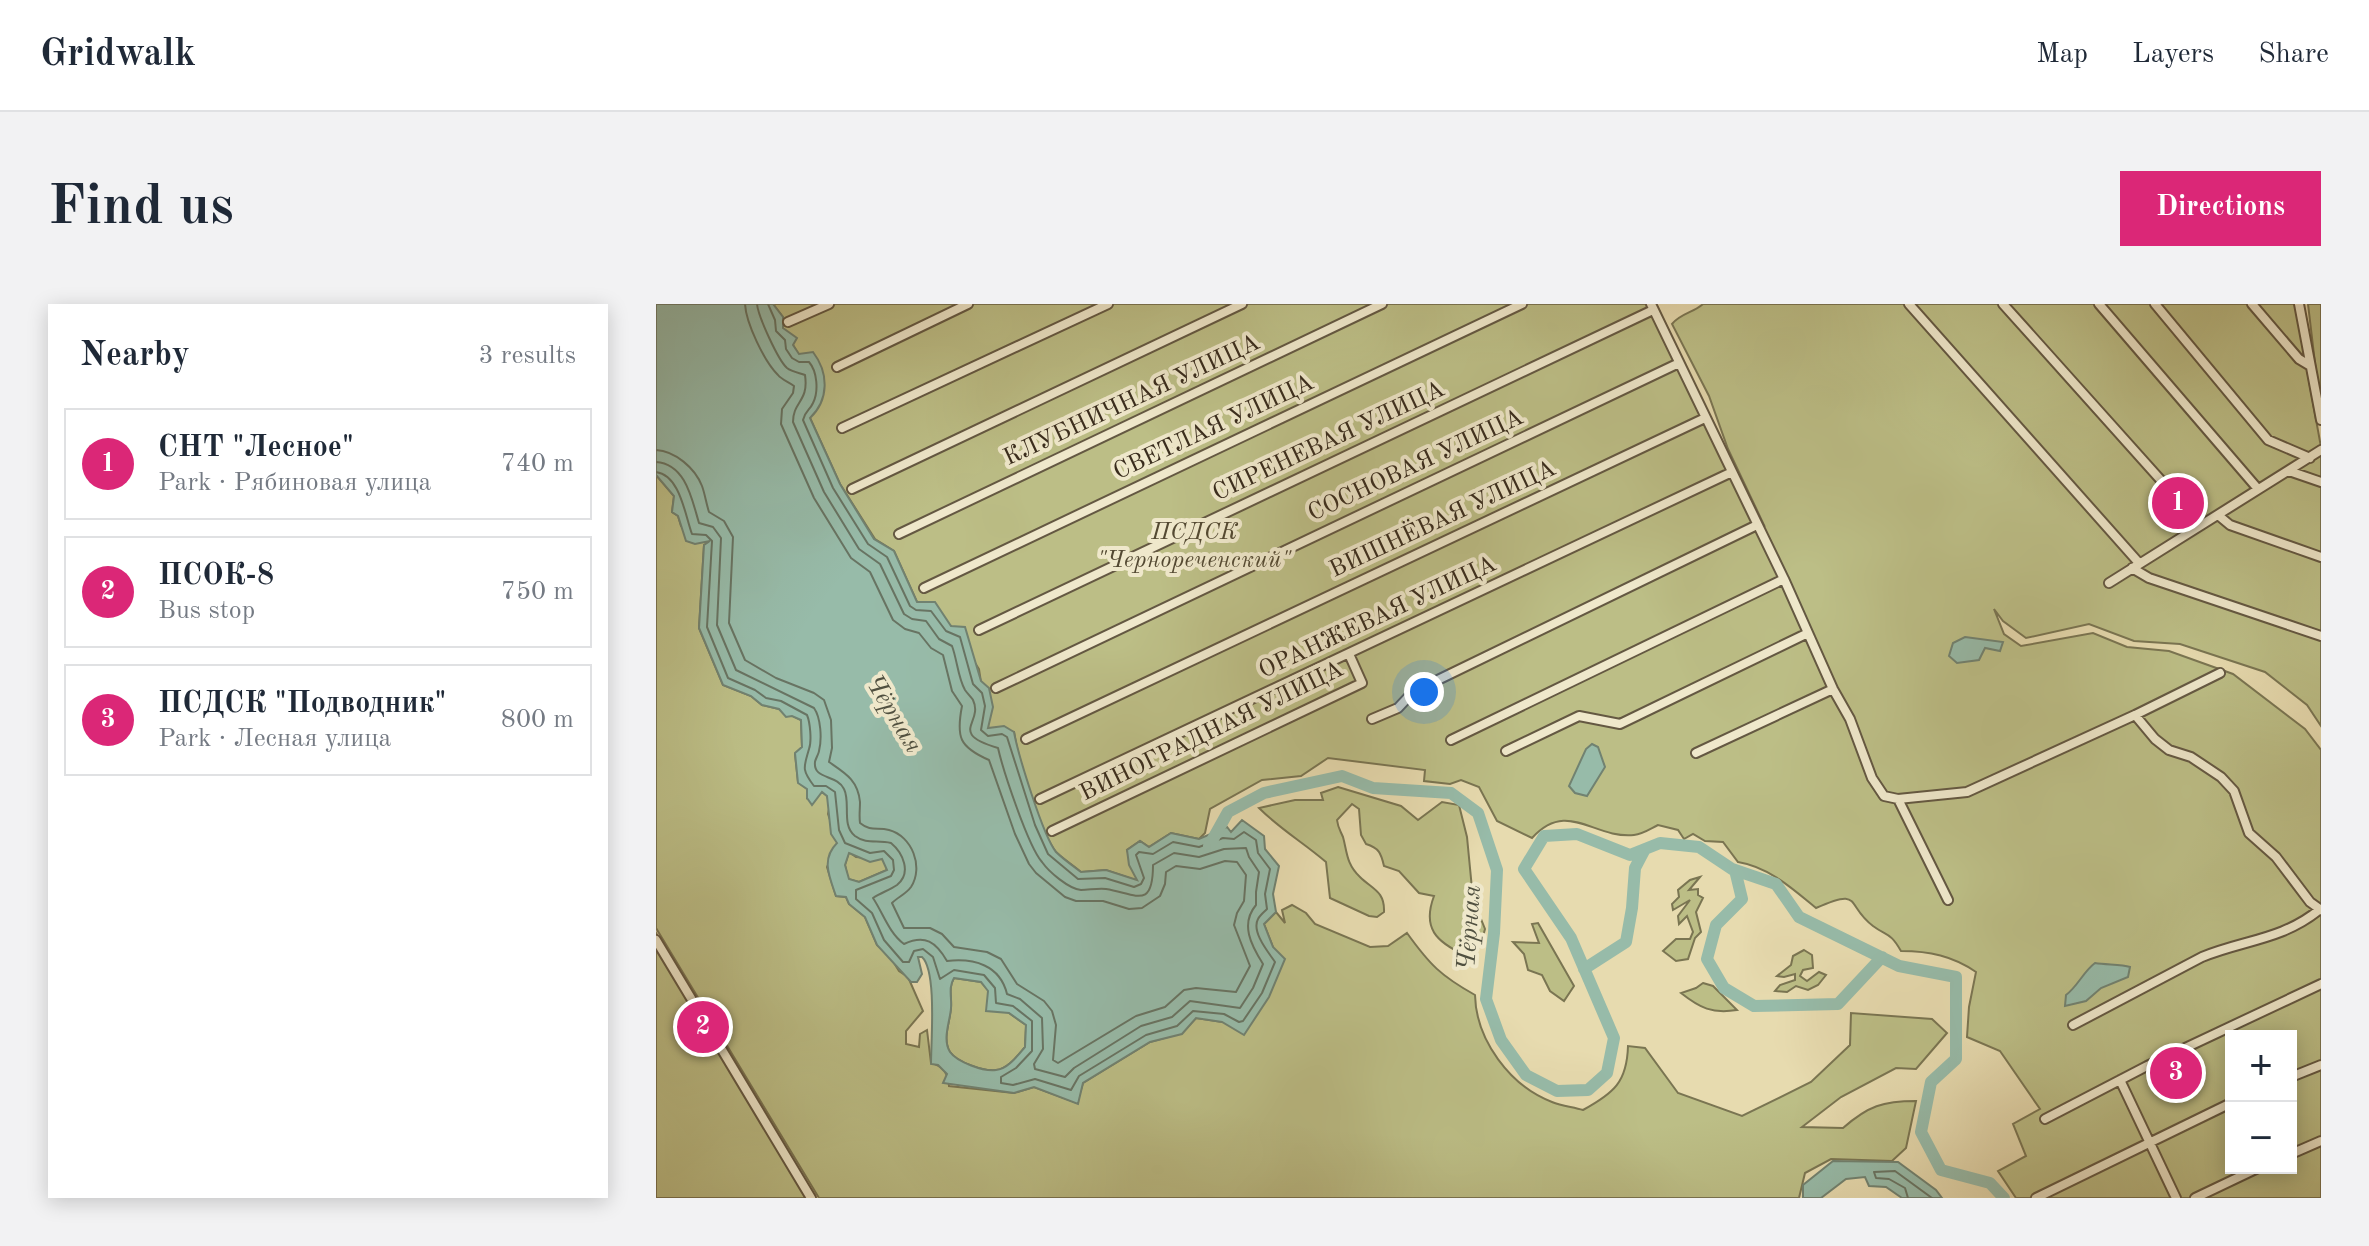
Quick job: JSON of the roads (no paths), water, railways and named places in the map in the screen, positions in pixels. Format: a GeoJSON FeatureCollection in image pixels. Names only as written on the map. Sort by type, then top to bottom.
{"type":"FeatureCollection","features":[{"type":"Feature","properties":{"kind":"street"},"geometry":{"type":"LineString","coordinates":[[788,322],[829,304]]}},
{"type":"Feature","properties":{"kind":"street"},"geometry":{"type":"LineString","coordinates":[[837,367],[968,304]]}},
{"type":"Feature","properties":{"kind":"street"},"geometry":{"type":"LineString","coordinates":[[842,428],[1108,304]]}},
{"type":"Feature","properties":{"kind":"street"},"geometry":{"type":"LineString","coordinates":[[852,489],[1242,304]]}},
{"type":"Feature","properties":{"kind":"street","name":"КЛУБНИЧНАЯ УЛИЦА"},"geometry":{"type":"LineString","coordinates":[[899,534],[1382,304]]}},
{"type":"Feature","properties":{"kind":"street","name":"СВЕТЛАЯ УЛИЦА"},"geometry":{"type":"LineString","coordinates":[[924,588],[1522,304]]}},
{"type":"Feature","properties":{"kind":"street"},"geometry":{"type":"LineString","coordinates":[[1909,304],[2149,578],[2321,636]]}},
{"type":"Feature","properties":{"kind":"street"},"geometry":{"type":"LineString","coordinates":[[2003,304],[2201,525]]}},
{"type":"Feature","properties":{"kind":"street"},"geometry":{"type":"LineString","coordinates":[[2099,304],[2258,489]]}},
{"type":"Feature","properties":{"kind":"street"},"geometry":{"type":"LineString","coordinates":[[2155,304],[2268,440],[2310,458]]}},
{"type":"Feature","properties":{"kind":"street"},"geometry":{"type":"LineString","coordinates":[[2252,304],[2299,359],[2309,365]]}},
{"type":"Feature","properties":{"kind":"street"},"geometry":{"type":"LineString","coordinates":[[2299,304],[2321,420]]}},
{"type":"Feature","properties":{"kind":"street"},"geometry":{"type":"LineString","coordinates":[[1652,307],[1850,719],[1872,778],[1884,796],[1898,799],[1967,792],[2220,673]]}},
{"type":"Feature","properties":{"kind":"street","name":"СИРЕНЕВАЯ УЛИЦА"},"geometry":{"type":"LineString","coordinates":[[979,630],[1652,307]]}},
{"type":"Feature","properties":{"kind":"street","name":"СОСНОВАЯ УЛИЦА"},"geometry":{"type":"LineString","coordinates":[[996,688],[1679,363]]}},
{"type":"Feature","properties":{"kind":"street","name":"ВИШНЁВАЯ УЛИЦА"},"geometry":{"type":"LineString","coordinates":[[1026,739],[1705,418]]}},
{"type":"Feature","properties":{"kind":"street"},"geometry":{"type":"LineString","coordinates":[[2109,583],[2321,450]]}},
{"type":"Feature","properties":{"kind":"street"},"geometry":{"type":"LineString","coordinates":[[2289,471],[2321,482]]}},
{"type":"Feature","properties":{"kind":"street","name":"ОРАНЖЕВАЯ УЛИЦА"},"geometry":{"type":"LineString","coordinates":[[1040,799],[1732,472]]}},
{"type":"Feature","properties":{"kind":"street"},"geometry":{"type":"LineString","coordinates":[[2218,515],[2230,525],[2321,557]]}},
{"type":"Feature","properties":{"kind":"street"},"geometry":{"type":"LineString","coordinates":[[1372,719],[1398,708],[1413,692],[1757,525]]}},
{"type":"Feature","properties":{"kind":"street"},"geometry":{"type":"LineString","coordinates":[[1451,740],[1784,579]]}},
{"type":"Feature","properties":{"kind":"street"},"geometry":{"type":"LineString","coordinates":[[1506,751],[1579,716],[1620,724],[1808,633]]}},
{"type":"Feature","properties":{"kind":"street","name":"ВИНОГРАДНАЯ УЛИЦА"},"geometry":{"type":"LineString","coordinates":[[1052,831],[1362,683],[1349,654]]}},
{"type":"Feature","properties":{"kind":"street"},"geometry":{"type":"LineString","coordinates":[[1696,753],[1833,689]]}},
{"type":"Feature","properties":{"kind":"street"},"geometry":{"type":"LineString","coordinates":[[2073,1025],[2202,957],[2277,935],[2300,925],[2320,910],[2276,857],[2249,833],[2234,791],[2209,768],[2191,757],[2169,750],[2135,715]]}},
{"type":"Feature","properties":{"kind":"street"},"geometry":{"type":"LineString","coordinates":[[1898,799],[1948,900]]}},
{"type":"Feature","properties":{"kind":"street"},"geometry":{"type":"LineString","coordinates":[[656,940],[811,1198]]}},
{"type":"Feature","properties":{"kind":"street"},"geometry":{"type":"LineString","coordinates":[[2045,1119],[2321,984]]}},
{"type":"Feature","properties":{"kind":"street"},"geometry":{"type":"LineString","coordinates":[[2297,1075],[2321,1065]]}},
{"type":"Feature","properties":{"kind":"street"},"geometry":{"type":"LineString","coordinates":[[2120,1080],[2176,1198]]}},
{"type":"Feature","properties":{"kind":"street"},"geometry":{"type":"LineString","coordinates":[[2036,1198],[2225,1106]]}},
{"type":"Feature","properties":{"kind":"street"},"geometry":{"type":"LineString","coordinates":[[2297,1151],[2321,1141]]}},
{"type":"Feature","properties":{"kind":"street"},"geometry":{"type":"LineString","coordinates":[[2195,1198],[2245,1174]]}},
{"type":"Feature","properties":{"kind":"water"},"geometry":{"type":"Polygon","coordinates":[[[656,304],[773,304],[783,317],[783,328],[797,338],[793,345],[799,354],[813,352],[822,369],[824,395],[810,418],[840,484],[874,539],[894,551],[917,602],[935,602],[951,626],[965,627],[981,681],[989,688],[993,707],[988,728],[1004,726],[1014,732],[1038,813],[1056,852],[1081,872],[1106,870],[1137,880],[1129,865],[1127,850],[1140,841],[1149,847],[1171,833],[1199,839],[1227,827],[1231,832],[1242,820],[1264,836],[1265,849],[1279,866],[1273,894],[1276,912],[1264,924],[1273,947],[1285,959],[1269,997],[1244,1035],[1222,1022],[1196,1018],[1182,1034],[1150,1042],[1083,1083],[1078,1104],[1034,1087],[1014,1093],[943,1083],[947,1074],[938,1065],[931,1064],[931,991],[927,965],[922,957],[918,957],[922,974],[917,982],[911,982],[877,945],[865,917],[849,904],[846,897],[836,896],[828,862],[837,843],[831,834],[827,796],[822,792],[812,805],[807,798],[807,789],[798,783],[795,753],[802,747],[801,720],[786,717],[779,709],[762,705],[751,696],[723,685],[699,628],[704,545],[710,541],[695,544],[686,541],[678,516],[672,512],[674,496],[656,475],[656,304]],[[849,853],[845,865],[849,879],[859,882],[887,870],[882,859],[870,862],[849,853]],[[954,978],[947,1036],[950,1052],[964,1063],[978,1068],[991,1070],[1005,1067],[1025,1047],[1026,1025],[1009,1013],[986,1011],[988,991],[981,982],[954,978]]]}},
{"type":"Feature","properties":{"kind":"water"},"geometry":{"type":"Polygon","coordinates":[[[1965,637],[2003,642],[2000,651],[1985,648],[1979,660],[1957,663],[1949,656],[1953,643],[1965,637]]]}},
{"type":"Feature","properties":{"kind":"water"},"geometry":{"type":"Polygon","coordinates":[[[1592,744],[1598,747],[1605,767],[1587,796],[1575,793],[1569,786],[1586,749],[1592,744]]]}},
{"type":"Feature","properties":{"kind":"water"},"geometry":{"type":"Polygon","coordinates":[[[2095,963],[2130,967],[2128,977],[2101,988],[2086,1001],[2065,1006],[2066,995],[2095,963]]]}},
{"type":"Feature","properties":{"kind":"water"},"geometry":{"type":"Polygon","coordinates":[[[1833,1161],[1898,1162],[1942,1198],[1902,1198],[1886,1187],[1869,1186],[1865,1177],[1846,1179],[1821,1198],[1803,1198],[1803,1185],[1833,1161]]]}},
{"type":"Feature","properties":{"kind":"waterway","name":"Чёрная"},"geometry":{"type":"LineString","coordinates":[[1209,846],[1228,812],[1264,793],[1342,776],[1373,788],[1451,793],[1478,813],[1497,870],[1486,999],[1501,1040],[1526,1075],[1557,1091],[1588,1090],[1607,1073],[1614,1038],[1571,938],[1524,869],[1544,836],[1577,834],[1630,855],[1660,843],[1699,847],[1732,869],[1776,884],[1799,917],[1899,966],[1956,977],[1956,1059],[1931,1082],[1921,1132],[1941,1170],[1990,1183],[2004,1198]]}},
{"type":"Feature","properties":{"kind":"waterway"},"geometry":{"type":"LineString","coordinates":[[1584,969],[1626,942],[1635,868],[1645,849]]}},
{"type":"Feature","properties":{"kind":"waterway"},"geometry":{"type":"LineString","coordinates":[[1735,870],[1742,899],[1716,925],[1707,959],[1724,988],[1754,1006],[1838,1004],[1882,957]]}},
{"type":"Feature","properties":{"kind":"place","name":"СНТ \"Лесное\""},"geometry":{"type":"Point","coordinates":[2178,503]}},
{"type":"Feature","properties":{"kind":"place","name":"ПСОК-8"},"geometry":{"type":"Point","coordinates":[703,1027]}},
{"type":"Feature","properties":{"kind":"place","name":"ПСДСК \"Подводник\""},"geometry":{"type":"Point","coordinates":[2176,1073]}},
{"type":"Feature","properties":{"kind":"park label","name":"ПСДСК \"Чернореченский\""},"geometry":{"type":"Point","coordinates":[1194,547]}}]}
